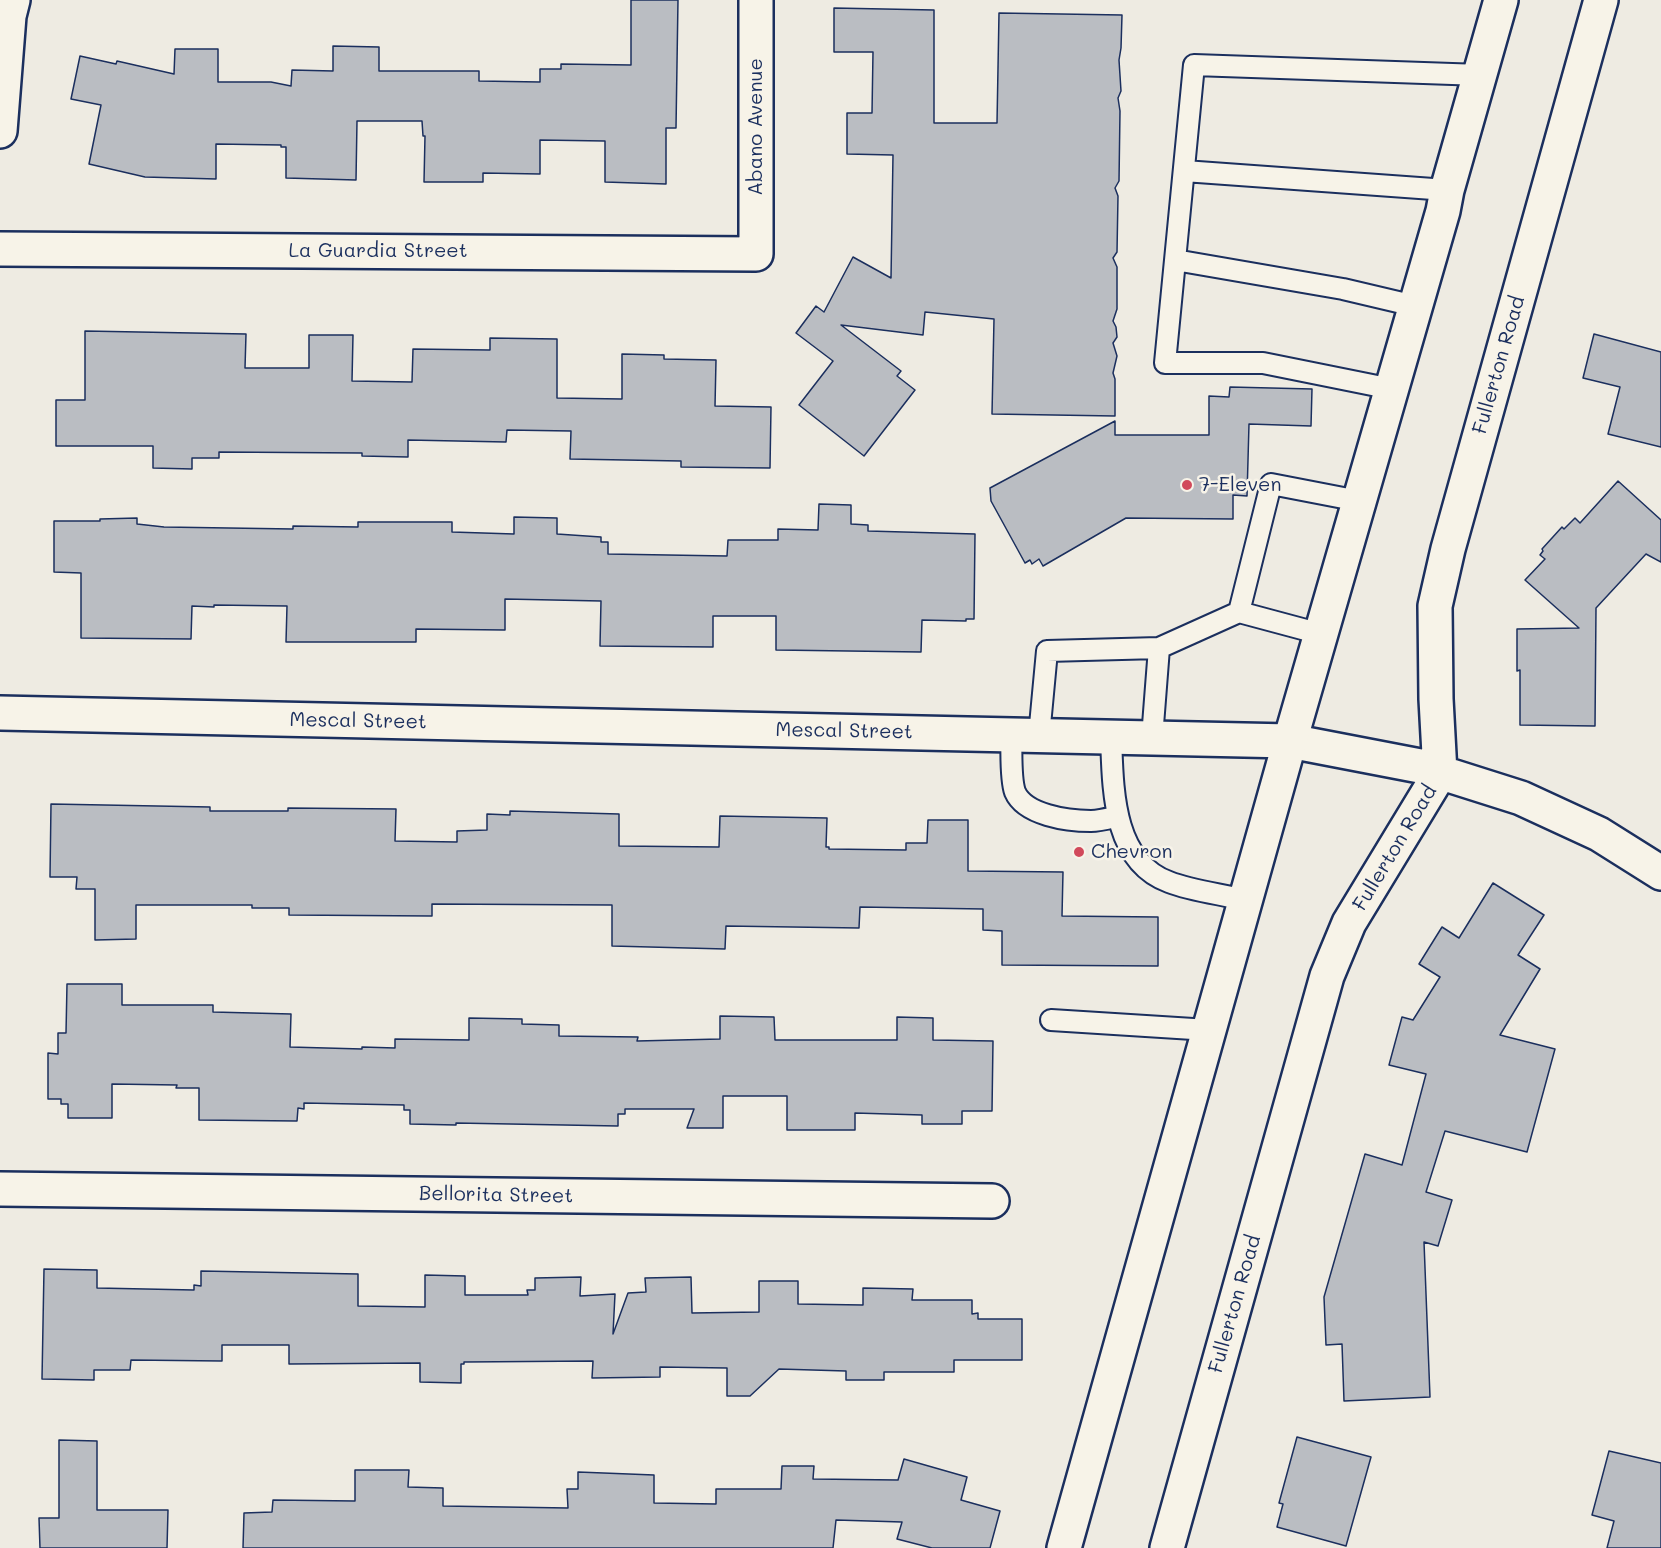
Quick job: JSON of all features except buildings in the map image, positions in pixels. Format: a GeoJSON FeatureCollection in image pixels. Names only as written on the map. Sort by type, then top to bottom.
{"type":"FeatureCollection","features":[{"type":"Feature","properties":{"kind":"street"},"geometry":{"type":"LineString","coordinates":[[0,130],[9,16],[13,0]]}},
{"type":"Feature","properties":{"kind":"street","name":"Abano Avenue"},"geometry":{"type":"LineString","coordinates":[[756,0],[756,254]]}},
{"type":"Feature","properties":{"kind":"street"},"geometry":{"type":"LineString","coordinates":[[1064,1548],[1245,900],[1502,0]]}},
{"type":"Feature","properties":{"kind":"street","name":"Fullerton Road"},"geometry":{"type":"LineString","coordinates":[[1167,1548],[1327,976],[1349,923],[1440,773],[1435,606],[1448,549],[1601,0]]}},
{"type":"Feature","properties":{"kind":"street","name":"La Guardia Street"},"geometry":{"type":"LineString","coordinates":[[0,249],[756,254]]}},
{"type":"Feature","properties":{"kind":"street","name":"Mescal Street"},"geometry":{"type":"LineString","coordinates":[[0,713],[1290,741],[1420,766],[1521,798],[1599,834],[1661,873]]}},
{"type":"Feature","properties":{"kind":"street","name":"Bellorita Street"},"geometry":{"type":"LineString","coordinates":[[0,1189],[992,1201]]}},
{"type":"Feature","properties":{"kind":"lane"},"geometry":{"type":"LineString","coordinates":[[1392,389],[1263,363],[1165,363],[1194,65],[1481,75]]}},
{"type":"Feature","properties":{"kind":"lane"},"geometry":{"type":"LineString","coordinates":[[1184,171],[1447,190]]}},
{"type":"Feature","properties":{"kind":"lane"},"geometry":{"type":"LineString","coordinates":[[1175,260],[1343,289],[1415,306]]}},
{"type":"Feature","properties":{"kind":"lane"},"geometry":{"type":"LineString","coordinates":[[1239,612],[1271,484],[1359,501]]}},
{"type":"Feature","properties":{"kind":"lane"},"geometry":{"type":"LineString","coordinates":[[1119,816],[1091,821],[1032,811],[1019,800],[1014,789],[1047,651],[1159,648],[1239,612],[1321,634]]}},
{"type":"Feature","properties":{"kind":"lane"},"geometry":{"type":"LineString","coordinates":[[1152,738],[1159,648]]}},
{"type":"Feature","properties":{"kind":"lane"},"geometry":{"type":"LineString","coordinates":[[1111,737],[1113,778],[1119,816],[1130,851],[1149,871],[1168,882],[1245,900]]}},
{"type":"Feature","properties":{"kind":"lane"},"geometry":{"type":"LineString","coordinates":[[1051,1020],[1209,1030]]}},
{"type":"Feature","properties":{"kind":"place","name":"7-Eleven"},"geometry":{"type":"Point","coordinates":[1187,485]}},
{"type":"Feature","properties":{"kind":"place","name":"Chevron"},"geometry":{"type":"Point","coordinates":[1079,852]}}]}
